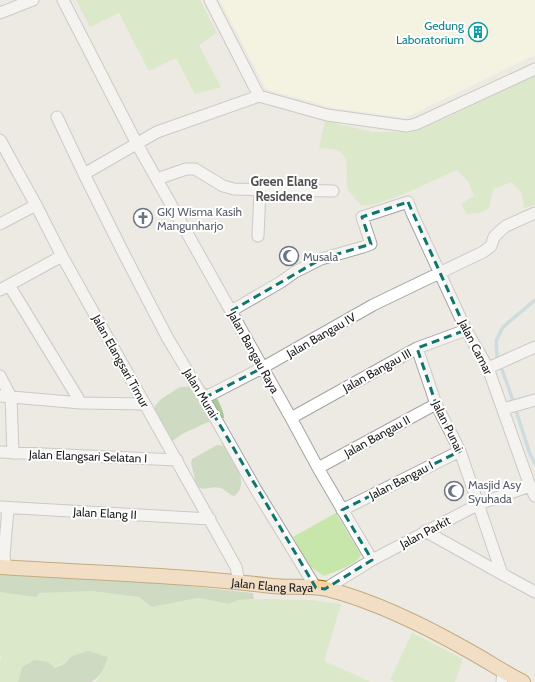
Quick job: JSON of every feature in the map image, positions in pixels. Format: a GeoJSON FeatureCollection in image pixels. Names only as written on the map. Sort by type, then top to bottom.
{"type":"FeatureCollection","features":[{"type":"Feature","properties":{"kind":"main road","name":"Jalan Elang Raya"},"geometry":{"type":"LineString","coordinates":[[3,567],[163,576],[239,582],[278,587],[321,588],[361,600],[412,622],[472,652],[502,677],[524,682]]}},
{"type":"Feature","properties":{"kind":"street"},"geometry":{"type":"LineString","coordinates":[[0,12],[33,0]]}},
{"type":"Feature","properties":{"kind":"street","name":"Jalan Bangau Raya"},"geometry":{"type":"LineString","coordinates":[[63,0],[137,144],[232,311],[318,468],[372,560]]}},
{"type":"Feature","properties":{"kind":"street"},"geometry":{"type":"LineString","coordinates":[[210,0],[259,96]]}},
{"type":"Feature","properties":{"kind":"street"},"geometry":{"type":"LineString","coordinates":[[84,174],[157,132],[259,96],[327,115],[407,126],[416,124],[535,68]]}},
{"type":"Feature","properties":{"kind":"street","name":"Jalan Murai"},"geometry":{"type":"LineString","coordinates":[[57,117],[84,174],[160,323],[255,488],[321,588]]}},
{"type":"Feature","properties":{"kind":"street","name":"Jalan Elangsari Timur"},"geometry":{"type":"LineString","coordinates":[[0,140],[3,151],[36,205],[62,256],[236,567],[239,582]]}},
{"type":"Feature","properties":{"kind":"street"},"geometry":{"type":"LineString","coordinates":[[157,179],[186,169],[195,169],[223,186],[234,189],[333,191]]}},
{"type":"Feature","properties":{"kind":"street"},"geometry":{"type":"LineString","coordinates":[[258,236],[260,190]]}},
{"type":"Feature","properties":{"kind":"street","name":"Jalan Camar"},"geometry":{"type":"LineString","coordinates":[[232,311],[295,272],[320,259],[371,244],[362,217],[408,202],[466,330],[496,365],[530,486],[535,496]]}},
{"type":"Feature","properties":{"kind":"street"},"geometry":{"type":"LineString","coordinates":[[0,224],[36,205]]}},
{"type":"Feature","properties":{"kind":"street","name":"Jalan Bangau IV"},"geometry":{"type":"LineString","coordinates":[[204,398],[262,368],[373,305],[483,252],[490,246],[494,237],[506,226],[535,213]]}},
{"type":"Feature","properties":{"kind":"street"},"geometry":{"type":"LineString","coordinates":[[62,256],[4,287],[81,403]]}},
{"type":"Feature","properties":{"kind":"street","name":"Jalan Bangau III"},"geometry":{"type":"LineString","coordinates":[[291,418],[417,348],[466,330]]}},
{"type":"Feature","properties":{"kind":"street"},"geometry":{"type":"LineString","coordinates":[[496,365],[535,347]]}},
{"type":"Feature","properties":{"kind":"street","name":"Jalan Punai"},"geometry":{"type":"LineString","coordinates":[[417,348],[436,404],[460,451],[502,574]]}},
{"type":"Feature","properties":{"kind":"street"},"geometry":{"type":"LineString","coordinates":[[0,376],[11,397],[13,453]]}},
{"type":"Feature","properties":{"kind":"street"},"geometry":{"type":"LineString","coordinates":[[0,396],[81,403],[144,404]]}},
{"type":"Feature","properties":{"kind":"street"},"geometry":{"type":"LineString","coordinates":[[509,407],[535,400]]}},
{"type":"Feature","properties":{"kind":"street","name":"Jalan Bangau II"},"geometry":{"type":"LineString","coordinates":[[318,468],[436,404]]}},
{"type":"Feature","properties":{"kind":"street","name":"Jalan Bangau I"},"geometry":{"type":"LineString","coordinates":[[342,510],[460,451]]}},
{"type":"Feature","properties":{"kind":"street","name":"Jalan Elangsari Selatan I"},"geometry":{"type":"LineString","coordinates":[[0,452],[177,460]]}},
{"type":"Feature","properties":{"kind":"street","name":"Jalan Parkit"},"geometry":{"type":"LineString","coordinates":[[321,588],[425,531],[479,504],[530,486]]}},
{"type":"Feature","properties":{"kind":"street"},"geometry":{"type":"LineString","coordinates":[[3,567],[4,508]]}},
{"type":"Feature","properties":{"kind":"street","name":"Jalan Elang II"},"geometry":{"type":"LineString","coordinates":[[4,508],[210,519]]}},
{"type":"Feature","properties":{"kind":"street"},"geometry":{"type":"LineString","coordinates":[[425,531],[535,592]]}},
{"type":"Feature","properties":{"kind":"highlighted area"},"geometry":{"type":"Polygon","coordinates":[[[408,202],[466,330],[417,348],[436,404],[460,451],[342,510],[372,560],[325,589],[316,588],[204,398],[262,368],[231,311],[321,259],[371,244],[362,217],[408,202]]]}},
{"type":"Feature","properties":{"kind":"shaded area"},"geometry":{"type":"Polygon","coordinates":[[[220,0],[535,0],[535,55],[405,118],[334,108],[266,89],[220,0]]]}},
{"type":"Feature","properties":{"kind":"green space"},"geometry":{"type":"Polygon","coordinates":[[[76,0],[200,0],[217,33],[199,45],[221,87],[195,94],[176,58],[149,71],[119,13],[90,27],[76,0]]]}},
{"type":"Feature","properties":{"kind":"green space"},"geometry":{"type":"Polygon","coordinates":[[[535,76],[535,205],[524,208],[522,194],[512,182],[493,189],[489,209],[479,213],[467,214],[461,204],[474,196],[468,181],[457,170],[395,198],[370,205],[362,205],[358,203],[348,189],[347,166],[345,157],[342,153],[333,149],[319,148],[325,121],[373,132],[411,132],[442,120],[535,76]]]}},
{"type":"Feature","properties":{"kind":"green space"},"geometry":{"type":"Polygon","coordinates":[[[201,386],[212,391],[221,407],[224,418],[206,423],[184,433],[169,443],[161,441],[154,434],[153,423],[155,406],[161,399],[180,387],[201,386]]]}},
{"type":"Feature","properties":{"kind":"green space"},"geometry":{"type":"Polygon","coordinates":[[[217,445],[227,446],[239,471],[241,485],[239,491],[234,496],[216,487],[204,489],[200,488],[195,482],[191,465],[192,459],[217,445]]]}},
{"type":"Feature","properties":{"kind":"green space"},"geometry":{"type":"Polygon","coordinates":[[[336,513],[361,555],[359,559],[350,565],[324,576],[309,566],[293,537],[336,513]]]}},
{"type":"Feature","properties":{"kind":"green space"},"geometry":{"type":"Polygon","coordinates":[[[0,572],[160,583],[253,593],[254,599],[238,600],[229,604],[198,598],[152,607],[139,597],[91,591],[40,593],[36,597],[0,592],[0,572]]]}},
{"type":"Feature","properties":{"kind":"green space"},"geometry":{"type":"Polygon","coordinates":[[[91,591],[139,597],[152,607],[198,598],[229,604],[238,600],[254,599],[311,600],[341,604],[324,661],[371,682],[95,682],[104,668],[72,656],[60,665],[54,667],[22,667],[18,682],[0,682],[0,592],[91,591]]]}},
{"type":"Feature","properties":{"kind":"green space"},"geometry":{"type":"Polygon","coordinates":[[[412,633],[463,659],[455,682],[395,682],[390,680],[412,633]]]}},
{"type":"Feature","properties":{"kind":"green space"},"geometry":{"type":"Polygon","coordinates":[[[88,651],[108,657],[100,674],[91,682],[18,682],[22,667],[34,660],[48,662],[55,668],[64,664],[72,656],[88,651]]]}},
{"type":"Feature","properties":{"kind":"waterway"},"geometry":{"type":"LineString","coordinates":[[535,300],[503,327],[496,341],[497,356],[530,454],[535,464]]}},
{"type":"Feature","properties":{"kind":"place","name":"Gedung Laboratorium"},"geometry":{"type":"Point","coordinates":[478,32]}},
{"type":"Feature","properties":{"kind":"place","name":"GKJ Wisma Kasih Mangunharjo"},"geometry":{"type":"Point","coordinates":[143,218]}},
{"type":"Feature","properties":{"kind":"place","name":"Musala"},"geometry":{"type":"Point","coordinates":[289,256]}},
{"type":"Feature","properties":{"kind":"place","name":"Masjid Asy Syuhada"},"geometry":{"type":"Point","coordinates":[454,491]}},
{"type":"Feature","properties":{"kind":"district","name":"Green Elang Residence"},"geometry":{"type":"Point","coordinates":[284,188]}}]}
